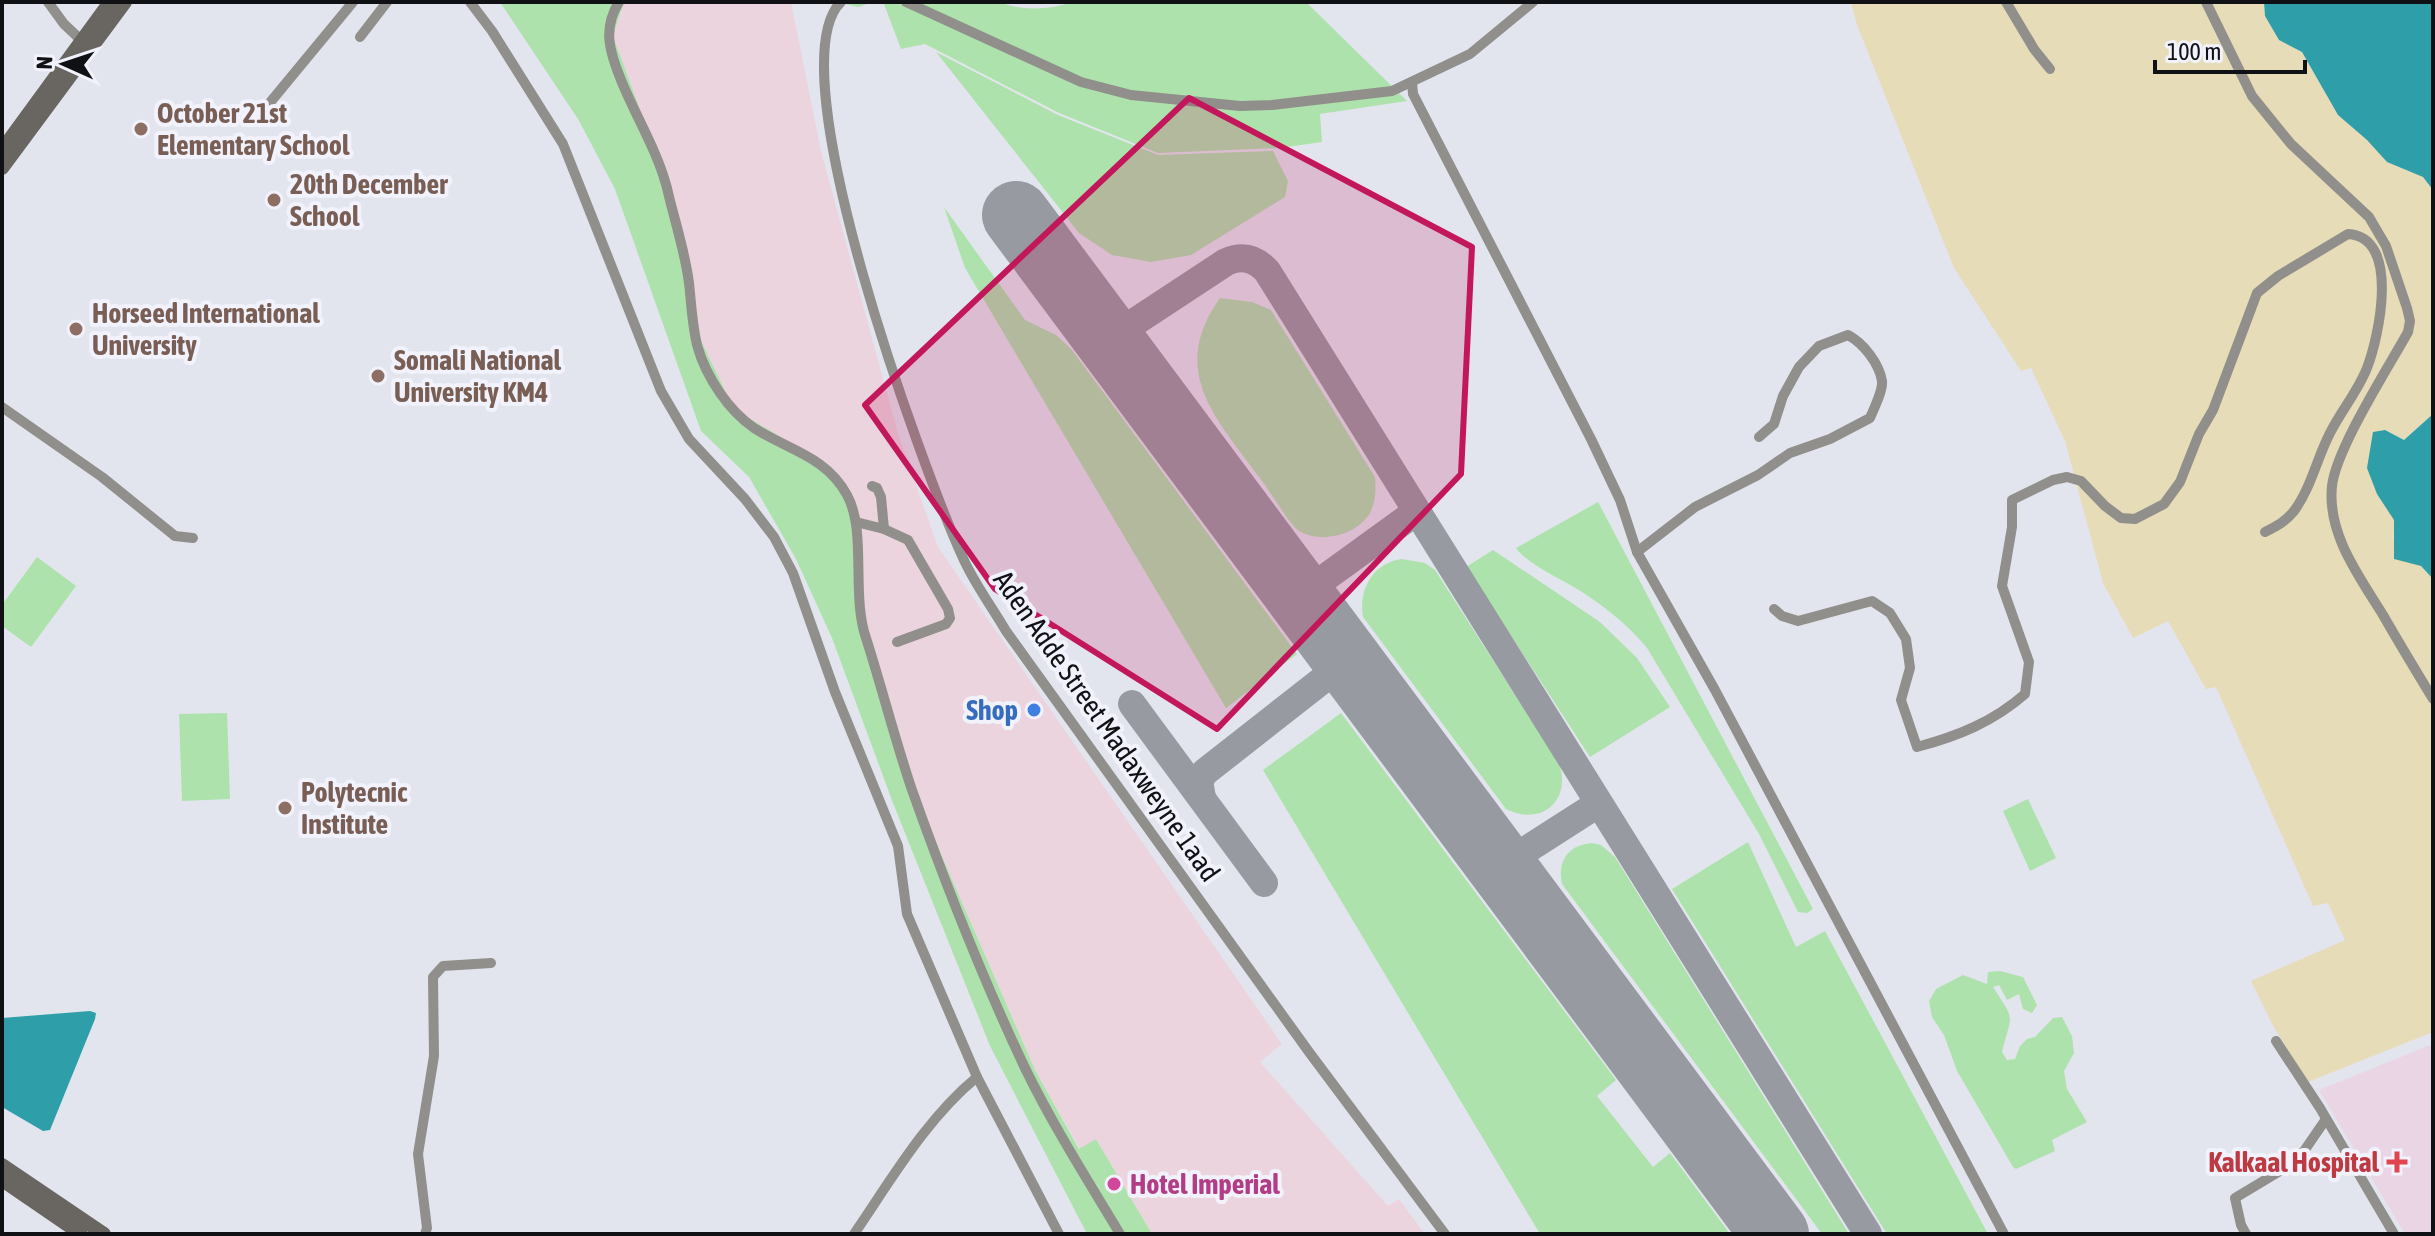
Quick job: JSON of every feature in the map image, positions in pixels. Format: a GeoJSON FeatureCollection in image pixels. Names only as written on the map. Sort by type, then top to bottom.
{"type":"FeatureCollection","features":[{"type":"Feature","properties":{"kind":"main road"},"geometry":{"type":"LineString","coordinates":[[2,150],[110,2]]}},
{"type":"Feature","properties":{"kind":"main road"},"geometry":{"type":"LineString","coordinates":[[2,168],[125,2]]}},
{"type":"Feature","properties":{"kind":"main road"},"geometry":{"type":"LineString","coordinates":[[6,1175],[81,1234]]}},
{"type":"Feature","properties":{"kind":"main road"},"geometry":{"type":"LineString","coordinates":[[6,1175],[104,1234]]}},
{"type":"Feature","properties":{"kind":"street"},"geometry":{"type":"LineString","coordinates":[[48,2],[81,40]]}},
{"type":"Feature","properties":{"kind":"street"},"geometry":{"type":"LineString","coordinates":[[263,111],[353,2]]}},
{"type":"Feature","properties":{"kind":"street"},"geometry":{"type":"LineString","coordinates":[[360,37],[387,2]]}},
{"type":"Feature","properties":{"kind":"street"},"geometry":{"type":"LineString","coordinates":[[470,2],[492,31],[563,144],[661,391],[689,439],[745,499],[774,537],[793,573],[835,692],[898,846],[907,914],[977,1077],[1059,1234]]}},
{"type":"Feature","properties":{"kind":"street"},"geometry":{"type":"LineString","coordinates":[[619,2],[608,35],[610,50],[633,109],[655,150],[666,185],[685,259],[692,330],[699,355],[722,396],[740,416],[756,429],[813,458],[831,471],[849,498],[856,522],[860,616],[912,788],[957,909],[1024,1065],[1080,1169],[1120,1234]]}},
{"type":"Feature","properties":{"kind":"street","name":"Aden Adde Street Madaxweyne 1aad"},"geometry":{"type":"LineString","coordinates":[[841,2],[827,28],[823,63],[834,145],[855,249],[901,402],[964,560],[1006,631],[1309,1052],[1445,1234]]}},
{"type":"Feature","properties":{"kind":"street"},"geometry":{"type":"LineString","coordinates":[[906,2],[1081,82],[1131,95],[1211,104],[1272,105],[1392,91],[1470,54],[1533,2]]}},
{"type":"Feature","properties":{"kind":"street"},"geometry":{"type":"LineString","coordinates":[[2006,2],[2050,69]]}},
{"type":"Feature","properties":{"kind":"street"},"geometry":{"type":"LineString","coordinates":[[2206,2],[2252,96],[2291,144],[2369,217],[2386,246],[2407,308],[2410,321],[2408,332],[2340,459],[2332,483],[2332,504],[2335,525],[2349,559],[2433,699]]}},
{"type":"Feature","properties":{"kind":"street"},"geometry":{"type":"LineString","coordinates":[[1412,82],[1413,94],[1420,108],[1591,439],[1620,500],[1637,552],[1715,690],[2004,1234]]}},
{"type":"Feature","properties":{"kind":"street"},"geometry":{"type":"LineString","coordinates":[[1774,609],[1782,616],[1798,621],[1872,601],[1890,613],[1906,639],[1910,668],[1901,700],[1917,747],[1956,737],[2002,714],[2025,694],[2029,662],[2002,586],[2012,527],[2012,500],[2053,480],[2067,477],[2081,481],[2121,518],[2135,519],[2164,504],[2180,482],[2199,434],[2220,395],[2226,369],[2257,293],[2278,276],[2348,234],[2360,234],[2370,244],[2381,268],[2383,305],[2367,369],[2329,435],[2301,501],[2281,525],[2265,532]]}},
{"type":"Feature","properties":{"kind":"street"},"geometry":{"type":"LineString","coordinates":[[1637,552],[1695,507],[1758,475],[1790,453],[1830,439],[1870,418],[1883,383],[1861,342],[1848,335],[1819,346],[1799,367],[1783,396],[1774,424],[1759,437]]}},
{"type":"Feature","properties":{"kind":"street"},"geometry":{"type":"LineString","coordinates":[[2,407],[102,477],[175,536],[193,538]]}},
{"type":"Feature","properties":{"kind":"street"},"geometry":{"type":"LineString","coordinates":[[872,486],[877,488],[881,497],[884,529]]}},
{"type":"Feature","properties":{"kind":"street"},"geometry":{"type":"LineString","coordinates":[[856,522],[884,529],[908,540],[948,609],[950,618],[946,624],[897,642]]}},
{"type":"Feature","properties":{"kind":"street"},"geometry":{"type":"LineString","coordinates":[[425,1234],[427,1228],[418,1154],[434,1056],[433,977],[443,966],[491,963]]}},
{"type":"Feature","properties":{"kind":"street"},"geometry":{"type":"LineString","coordinates":[[2276,1041],[2394,1234]]}},
{"type":"Feature","properties":{"kind":"street"},"geometry":{"type":"LineString","coordinates":[[854,1234],[920,1138],[961,1090],[977,1077]]}},
{"type":"Feature","properties":{"kind":"street"},"geometry":{"type":"LineString","coordinates":[[2246,1234],[2235,1198],[2280,1171],[2304,1151],[2326,1119]]}},
{"type":"Feature","properties":{"kind":"highlighted area"},"geometry":{"type":"Polygon","coordinates":[[[1189,98],[1472,247],[1461,474],[1217,729],[995,589],[865,405],[1189,98]]]}},
{"type":"Feature","properties":{"kind":"shaded area"},"geometry":{"type":"Polygon","coordinates":[[[624,2],[791,2],[821,151],[899,437],[938,547],[1282,1044],[1260,1062],[1388,1206],[1399,1199],[1425,1234],[1152,1234],[1096,1139],[1080,1149],[1035,1070],[924,815],[862,615],[826,464],[734,409],[694,326],[637,104],[613,36],[624,2]]]}},
{"type":"Feature","properties":{"kind":"shaded area","name":"Kalkaal Hospital"},"geometry":{"type":"Polygon","coordinates":[[[2433,1044],[2433,1234],[2405,1234],[2319,1090],[2433,1044]]]}},
{"type":"Feature","properties":{"kind":"green space"},"geometry":{"type":"Polygon","coordinates":[[[500,2],[624,2],[613,36],[673,200],[694,326],[734,409],[826,464],[858,520],[862,615],[924,815],[1035,1070],[1079,1149],[1096,1139],[1152,1234],[1087,1234],[990,1046],[893,803],[832,638],[796,559],[749,477],[701,431],[615,189],[578,119],[500,2]]]}},
{"type":"Feature","properties":{"kind":"green space"},"geometry":{"type":"Polygon","coordinates":[[[837,2],[1000,2],[1036,8],[1071,2],[1306,2],[1407,101],[1320,114],[1322,142],[1280,148],[1158,153],[1059,113],[925,44],[901,49],[884,4],[870,3],[858,7],[837,2]]]}},
{"type":"Feature","properties":{"kind":"green space"},"geometry":{"type":"Polygon","coordinates":[[[936,52],[1058,115],[1158,155],[1273,151],[1288,181],[1285,197],[1191,255],[1151,262],[1112,255],[1079,233],[936,52]]]}},
{"type":"Feature","properties":{"kind":"green space"},"geometry":{"type":"Polygon","coordinates":[[[944,207],[1025,320],[1056,335],[1072,350],[1297,654],[1226,708],[965,268],[944,207]]]}},
{"type":"Feature","properties":{"kind":"green space"},"geometry":{"type":"Polygon","coordinates":[[[1220,298],[1252,302],[1271,310],[1375,477],[1372,509],[1357,527],[1328,537],[1299,531],[1214,414],[1198,371],[1198,348],[1205,324],[1220,298]]]}},
{"type":"Feature","properties":{"kind":"green space"},"geometry":{"type":"Polygon","coordinates":[[[1598,502],[1813,909],[1807,913],[1798,912],[1759,834],[1647,648],[1626,625],[1602,606],[1539,567],[1516,548],[1598,502]]]}},
{"type":"Feature","properties":{"kind":"green space"},"geometry":{"type":"Polygon","coordinates":[[[1493,550],[1600,622],[1637,658],[1670,707],[1590,757],[1466,567],[1493,550]]]}},
{"type":"Feature","properties":{"kind":"green space"},"geometry":{"type":"Polygon","coordinates":[[[37,557],[76,586],[31,647],[2,626],[2,605],[37,557]]]}},
{"type":"Feature","properties":{"kind":"green space"},"geometry":{"type":"Polygon","coordinates":[[[1402,559],[1425,563],[1435,570],[1559,763],[1561,789],[1557,799],[1542,812],[1519,814],[1506,809],[1363,617],[1363,597],[1370,579],[1383,566],[1402,559]]]}},
{"type":"Feature","properties":{"kind":"green space"},"geometry":{"type":"Polygon","coordinates":[[[227,713],[230,799],[182,801],[179,714],[227,713]]]}},
{"type":"Feature","properties":{"kind":"green space"},"geometry":{"type":"Polygon","coordinates":[[[1341,713],[1616,1080],[1597,1096],[1653,1167],[1670,1153],[1730,1234],[1540,1234],[1263,770],[1341,713]]]}},
{"type":"Feature","properties":{"kind":"green space"},"geometry":{"type":"Polygon","coordinates":[[[2028,799],[2056,858],[2030,871],[2003,811],[2028,799]]]}},
{"type":"Feature","properties":{"kind":"green space"},"geometry":{"type":"Polygon","coordinates":[[[1748,842],[1796,947],[1825,931],[1988,1234],[1887,1234],[1672,889],[1748,842]]]}},
{"type":"Feature","properties":{"kind":"green space"},"geometry":{"type":"Polygon","coordinates":[[[1592,843],[1601,845],[1615,857],[1849,1234],[1822,1234],[1562,884],[1561,868],[1566,856],[1576,847],[1592,843]]]}},
{"type":"Feature","properties":{"kind":"green space"},"geometry":{"type":"Polygon","coordinates":[[[2000,971],[2023,977],[2037,1005],[2032,1013],[2023,1009],[2019,994],[2007,1000],[1999,985],[1993,987],[2010,1018],[2002,1052],[2007,1060],[2015,1059],[2020,1046],[2027,1039],[2035,1037],[2053,1018],[2062,1017],[2072,1036],[2074,1053],[2064,1071],[2067,1089],[2087,1122],[2052,1140],[2055,1151],[2016,1169],[1957,1071],[1944,1035],[1932,1017],[1929,1001],[1936,989],[1963,975],[1987,984],[1988,972],[2000,971]]]}},
{"type":"Feature","properties":{"kind":"sand"},"geometry":{"type":"Polygon","coordinates":[[[1851,2],[2264,2],[2265,16],[2279,40],[2302,52],[2338,115],[2387,162],[2423,177],[2433,190],[2433,414],[2404,440],[2385,431],[2377,494],[2395,520],[2393,538],[2433,579],[2433,1032],[2308,1082],[2273,1026],[2251,981],[2345,940],[2328,903],[2313,906],[2216,687],[2206,689],[2168,621],[2133,638],[2103,583],[2065,441],[2031,368],[2021,371],[1954,268],[1857,25],[1851,2]]]}},
{"type":"Feature","properties":{"kind":"water"},"geometry":{"type":"Polygon","coordinates":[[[2264,2],[2433,2],[2433,190],[2423,177],[2387,162],[2338,115],[2302,52],[2279,40],[2265,16],[2264,2]]]}},
{"type":"Feature","properties":{"kind":"water"},"geometry":{"type":"Polygon","coordinates":[[[2433,414],[2433,579],[2421,566],[2394,559],[2394,520],[2377,494],[2367,468],[2373,432],[2385,430],[2404,440],[2433,414]]]}},
{"type":"Feature","properties":{"kind":"water"},"geometry":{"type":"Polygon","coordinates":[[[96,1013],[95,1019],[50,1130],[43,1131],[2,1107],[2,1018],[96,1013]]]}},
{"type":"Feature","properties":{"kind":"taxiway"},"geometry":{"type":"LineString","coordinates":[[1109,339],[1226,262],[1248,259],[1267,271],[1868,1234]]}},
{"type":"Feature","properties":{"kind":"taxiway"},"geometry":{"type":"LineString","coordinates":[[1300,596],[1416,512]]}},
{"type":"Feature","properties":{"kind":"taxiway"},"geometry":{"type":"LineString","coordinates":[[1202,798],[1199,781],[1205,772],[1348,660]]}},
{"type":"Feature","properties":{"kind":"taxiway"},"geometry":{"type":"LineString","coordinates":[[1132,704],[1264,883]]}},
{"type":"Feature","properties":{"kind":"taxiway"},"geometry":{"type":"LineString","coordinates":[[1501,866],[1587,811]]}},
{"type":"Feature","properties":{"kind":"runway"},"geometry":{"type":"LineString","coordinates":[[1016,215],[1775,1234]]}},
{"type":"Feature","properties":{"kind":"place","name":"October 21st Elementary School"},"geometry":{"type":"Point","coordinates":[141,129]}},
{"type":"Feature","properties":{"kind":"place","name":"20th December School"},"geometry":{"type":"Point","coordinates":[274,200]}},
{"type":"Feature","properties":{"kind":"place","name":"Horseed International University"},"geometry":{"type":"Point","coordinates":[76,329]}},
{"type":"Feature","properties":{"kind":"place","name":"Somali National University KM4"},"geometry":{"type":"Point","coordinates":[378,376]}},
{"type":"Feature","properties":{"kind":"place","name":"Shop"},"geometry":{"type":"Point","coordinates":[1034,710]}},
{"type":"Feature","properties":{"kind":"place","name":"Polytecnic Institute"},"geometry":{"type":"Point","coordinates":[285,808]}},
{"type":"Feature","properties":{"kind":"place","name":"Kalkaal Hospital"},"geometry":{"type":"Point","coordinates":[2397,1162]}},
{"type":"Feature","properties":{"kind":"place","name":"Hotel Imperial"},"geometry":{"type":"Point","coordinates":[1114,1184]}}]}
